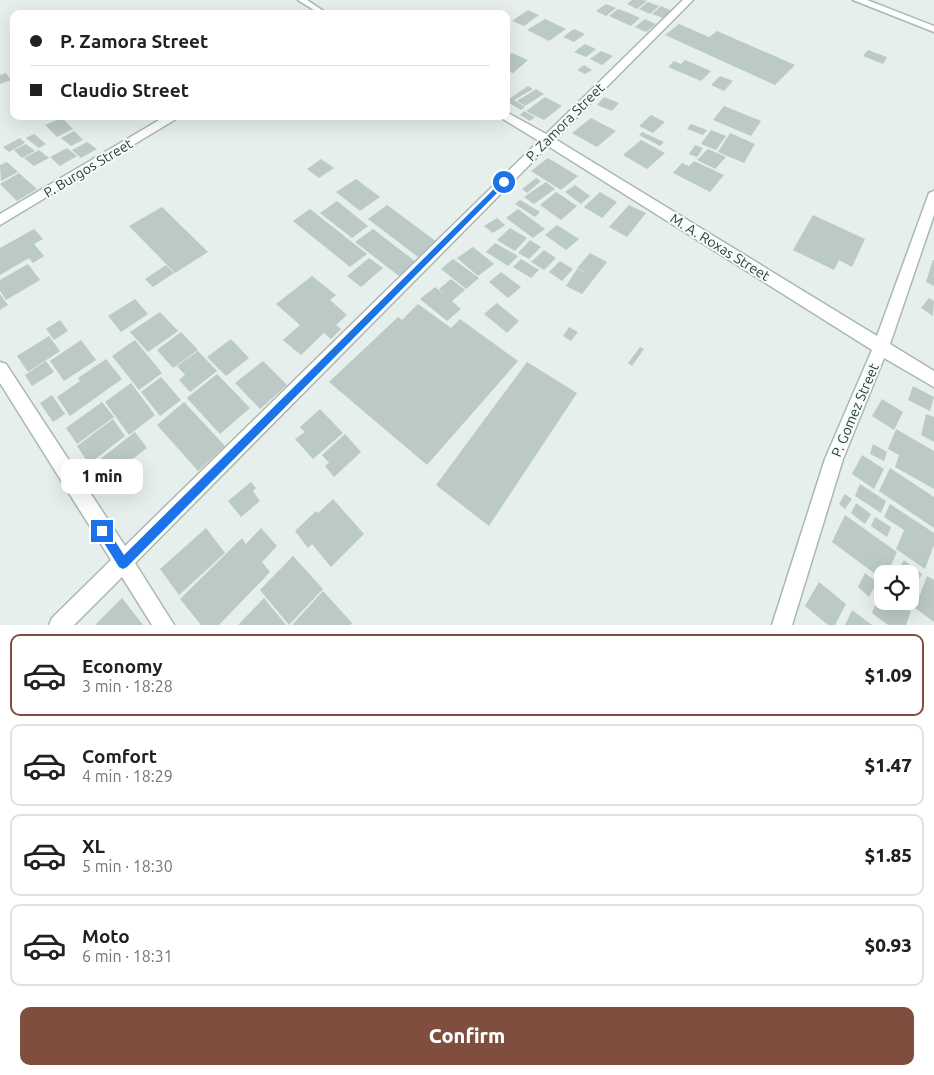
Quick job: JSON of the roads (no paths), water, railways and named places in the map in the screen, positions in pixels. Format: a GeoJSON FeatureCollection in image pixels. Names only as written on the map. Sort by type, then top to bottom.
{"type":"FeatureCollection","features":[{"type":"Feature","properties":{"kind":"street","name":"P. Zamora Street"},"geometry":{"type":"LineString","coordinates":[[59,625],[688,0]]}},
{"type":"Feature","properties":{"kind":"street"},"geometry":{"type":"LineString","coordinates":[[858,0],[934,29]]}},
{"type":"Feature","properties":{"kind":"street","name":"M. A. Roxas Street"},"geometry":{"type":"LineString","coordinates":[[510,119],[547,140],[934,380]]}},
{"type":"Feature","properties":{"kind":"street","name":"P. Burgos Street"},"geometry":{"type":"LineString","coordinates":[[0,220],[168,120]]}},
{"type":"Feature","properties":{"kind":"street","name":"P. Gomez Street"},"geometry":{"type":"LineString","coordinates":[[782,625],[834,459],[881,347],[934,196]]}},
{"type":"Feature","properties":{"kind":"street"},"geometry":{"type":"LineString","coordinates":[[0,369],[164,625]]}},
{"type":"Feature","properties":{"kind":"lane"},"geometry":{"type":"LineString","coordinates":[[302,0],[318,10]]}}]}
